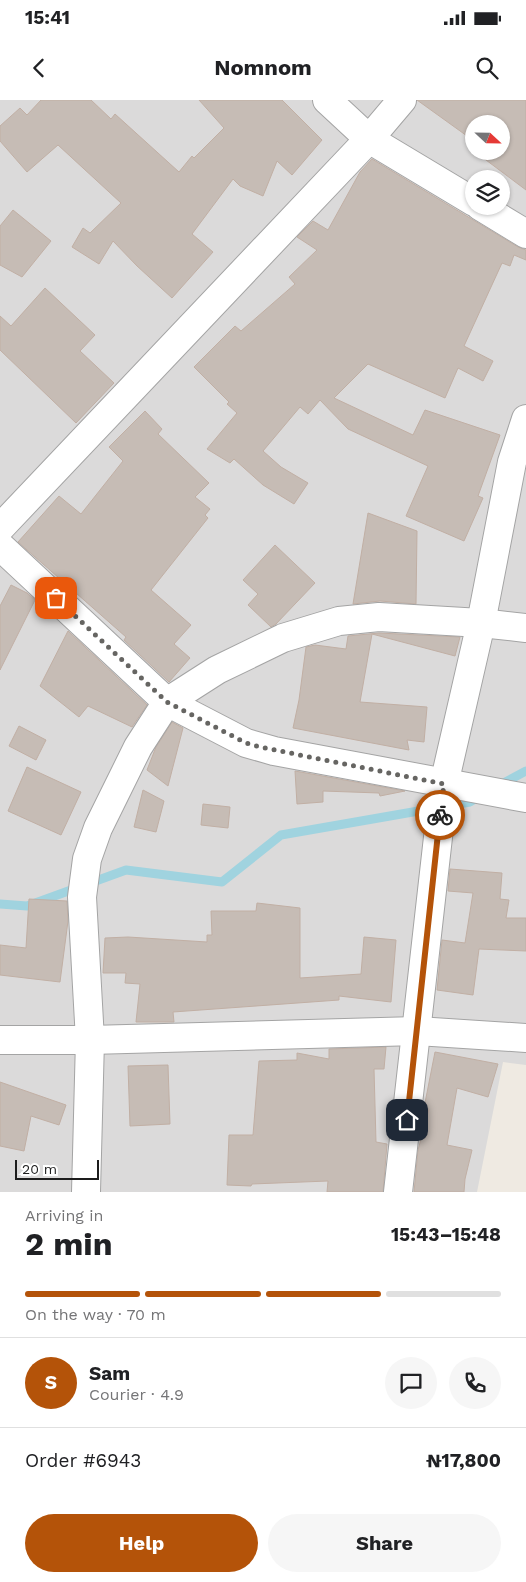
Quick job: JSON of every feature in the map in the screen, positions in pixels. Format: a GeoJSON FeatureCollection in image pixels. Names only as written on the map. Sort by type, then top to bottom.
{"type":"FeatureCollection","features":[{"type":"Feature","properties":{"kind":"street"},"geometry":{"type":"LineString","coordinates":[[327,100],[369,139],[465,197]]}},
{"type":"Feature","properties":{"kind":"street"},"geometry":{"type":"LineString","coordinates":[[0,528],[369,139],[402,100]]}},
{"type":"Feature","properties":{"kind":"street"},"geometry":{"type":"LineString","coordinates":[[495,215],[526,234]]}},
{"type":"Feature","properties":{"kind":"street"},"geometry":{"type":"LineString","coordinates":[[398,1192],[444,784],[481,623],[512,462],[526,419]]}},
{"type":"Feature","properties":{"kind":"street"},"geometry":{"type":"LineString","coordinates":[[0,546],[167,702],[246,743],[274,751],[526,798]]}},
{"type":"Feature","properties":{"kind":"street"},"geometry":{"type":"LineString","coordinates":[[86,1192],[90,1040],[82,897],[87,859],[98,828],[138,747],[167,702],[217,670],[283,638],[339,621],[379,616],[526,628]]}},
{"type":"Feature","properties":{"kind":"street"},"geometry":{"type":"LineString","coordinates":[[0,1040],[90,1040],[417,1031],[526,1038]]}},
{"type":"Feature","properties":{"kind":"shaded area"},"geometry":{"type":"Polygon","coordinates":[[[0,100],[526,100],[526,1065],[503,1062],[477,1192],[0,1192],[0,100]]]}},
{"type":"Feature","properties":{"kind":"building"},"geometry":{"type":"Polygon","coordinates":[[[41,100],[91,100],[111,119],[115,114],[179,172],[192,156],[194,158],[224,128],[199,100],[282,100],[322,140],[292,175],[277,161],[263,196],[240,186],[233,179],[192,234],[213,252],[172,298],[113,241],[99,264],[72,247],[83,228],[90,233],[121,203],[58,145],[27,172],[0,141],[0,126],[20,108],[27,115],[41,100]]]}},
{"type":"Feature","properties":{"kind":"building"},"geometry":{"type":"Polygon","coordinates":[[[417,100],[526,100],[526,190],[510,178],[510,170],[499,170],[486,160],[510,160],[510,115],[465,115],[465,135],[417,100]]]}},
{"type":"Feature","properties":{"kind":"building"},"geometry":{"type":"Polygon","coordinates":[[[372,159],[526,250],[526,260],[514,255],[510,266],[502,263],[464,346],[493,361],[483,381],[458,368],[445,398],[368,364],[334,398],[413,435],[425,410],[500,435],[478,496],[483,498],[464,541],[406,516],[428,466],[348,429],[320,400],[308,414],[300,407],[263,451],[281,467],[308,483],[294,504],[263,485],[234,459],[230,463],[207,449],[237,413],[227,404],[229,402],[194,367],[235,326],[241,331],[295,284],[289,277],[317,250],[297,237],[313,221],[328,230],[360,172],[372,159]]]}},
{"type":"Feature","properties":{"kind":"building"},"geometry":{"type":"Polygon","coordinates":[[[13,210],[51,241],[22,277],[0,265],[0,226],[13,210]]]}},
{"type":"Feature","properties":{"kind":"building"},"geometry":{"type":"Polygon","coordinates":[[[45,288],[95,335],[80,351],[114,383],[76,423],[0,350],[0,316],[11,326],[45,288]]]}},
{"type":"Feature","properties":{"kind":"building"},"geometry":{"type":"Polygon","coordinates":[[[145,411],[162,429],[158,434],[209,483],[195,497],[210,509],[205,515],[208,518],[151,590],[191,625],[174,644],[190,658],[169,682],[124,640],[126,637],[18,542],[59,496],[81,514],[123,461],[109,447],[145,411]]]}},
{"type":"Feature","properties":{"kind":"building"},"geometry":{"type":"Polygon","coordinates":[[[368,513],[417,531],[416,604],[380,601],[353,604],[368,513]]]}},
{"type":"Feature","properties":{"kind":"building"},"geometry":{"type":"Polygon","coordinates":[[[275,545],[315,583],[271,627],[248,605],[258,594],[243,580],[275,545]]]}},
{"type":"Feature","properties":{"kind":"building"},"geometry":{"type":"Polygon","coordinates":[[[11,585],[27,593],[35,600],[0,670],[0,606],[11,585]]]}},
{"type":"Feature","properties":{"kind":"building"},"geometry":{"type":"Polygon","coordinates":[[[68,631],[147,705],[132,727],[88,706],[79,717],[40,686],[68,631]]]}},
{"type":"Feature","properties":{"kind":"building"},"geometry":{"type":"Polygon","coordinates":[[[379,633],[460,637],[455,656],[372,634],[360,702],[427,707],[424,742],[407,740],[409,750],[293,728],[306,647],[315,645],[346,649],[348,636],[379,633]]]}},
{"type":"Feature","properties":{"kind":"building"},"geometry":{"type":"Polygon","coordinates":[[[172,722],[183,728],[168,786],[147,770],[156,747],[172,722]]]}},
{"type":"Feature","properties":{"kind":"building"},"geometry":{"type":"Polygon","coordinates":[[[19,726],[46,740],[36,760],[9,746],[19,726]]]}},
{"type":"Feature","properties":{"kind":"building"},"geometry":{"type":"Polygon","coordinates":[[[27,767],[81,792],[61,835],[8,811],[27,767]]]}},
{"type":"Feature","properties":{"kind":"building"},"geometry":{"type":"Polygon","coordinates":[[[295,771],[405,791],[380,796],[379,793],[323,791],[323,802],[297,804],[295,771]]]}},
{"type":"Feature","properties":{"kind":"building"},"geometry":{"type":"Polygon","coordinates":[[[143,790],[164,801],[156,832],[134,827],[143,790]]]}},
{"type":"Feature","properties":{"kind":"building"},"geometry":{"type":"Polygon","coordinates":[[[203,804],[230,807],[228,828],[201,825],[203,804]]]}},
{"type":"Feature","properties":{"kind":"building"},"geometry":{"type":"Polygon","coordinates":[[[450,869],[502,873],[500,899],[509,900],[506,918],[526,918],[526,951],[479,949],[473,995],[437,990],[442,940],[465,943],[473,893],[448,891],[450,869]]]}},
{"type":"Feature","properties":{"kind":"building"},"geometry":{"type":"Polygon","coordinates":[[[29,899],[67,901],[68,921],[60,982],[0,975],[0,945],[26,948],[29,899]]]}},
{"type":"Feature","properties":{"kind":"building"},"geometry":{"type":"Polygon","coordinates":[[[257,903],[300,908],[300,978],[361,974],[364,937],[396,940],[391,1002],[339,996],[339,1000],[173,1012],[174,1022],[136,1022],[140,984],[125,983],[126,973],[103,973],[105,938],[128,937],[207,942],[207,935],[212,935],[211,911],[256,911],[257,903]]]}},
{"type":"Feature","properties":{"kind":"building"},"geometry":{"type":"Polygon","coordinates":[[[386,1047],[384,1069],[374,1069],[376,1142],[387,1144],[383,1192],[327,1192],[328,1181],[252,1184],[251,1186],[227,1185],[229,1135],[253,1135],[259,1061],[297,1060],[297,1053],[329,1059],[329,1049],[386,1047]]]}},
{"type":"Feature","properties":{"kind":"building"},"geometry":{"type":"Polygon","coordinates":[[[435,1052],[498,1064],[488,1097],[457,1088],[447,1145],[472,1150],[464,1192],[414,1192],[418,1150],[429,1109],[424,1108],[435,1052]]]}},
{"type":"Feature","properties":{"kind":"building"},"geometry":{"type":"Polygon","coordinates":[[[168,1065],[170,1124],[130,1126],[128,1066],[168,1065]]]}},
{"type":"Feature","properties":{"kind":"building"},"geometry":{"type":"Polygon","coordinates":[[[0,1082],[66,1105],[59,1125],[31,1116],[24,1151],[0,1146],[0,1082]]]}},
{"type":"Feature","properties":{"kind":"waterway"},"geometry":{"type":"LineString","coordinates":[[498,786],[526,771]]}},
{"type":"Feature","properties":{"kind":"waterway"},"geometry":{"type":"LineString","coordinates":[[0,904],[27,906],[126,870],[222,882],[281,835],[470,802],[480,796]]}},
{"type":"Feature","properties":{"kind":"way so far"},"geometry":{"type":"LineString","coordinates":[[56,598],[167,702],[246,743],[274,751],[444,784],[440,815]]}},
{"type":"Feature","properties":{"kind":"route"},"geometry":{"type":"LineString","coordinates":[[407,1120],[440,815]]}}]}
